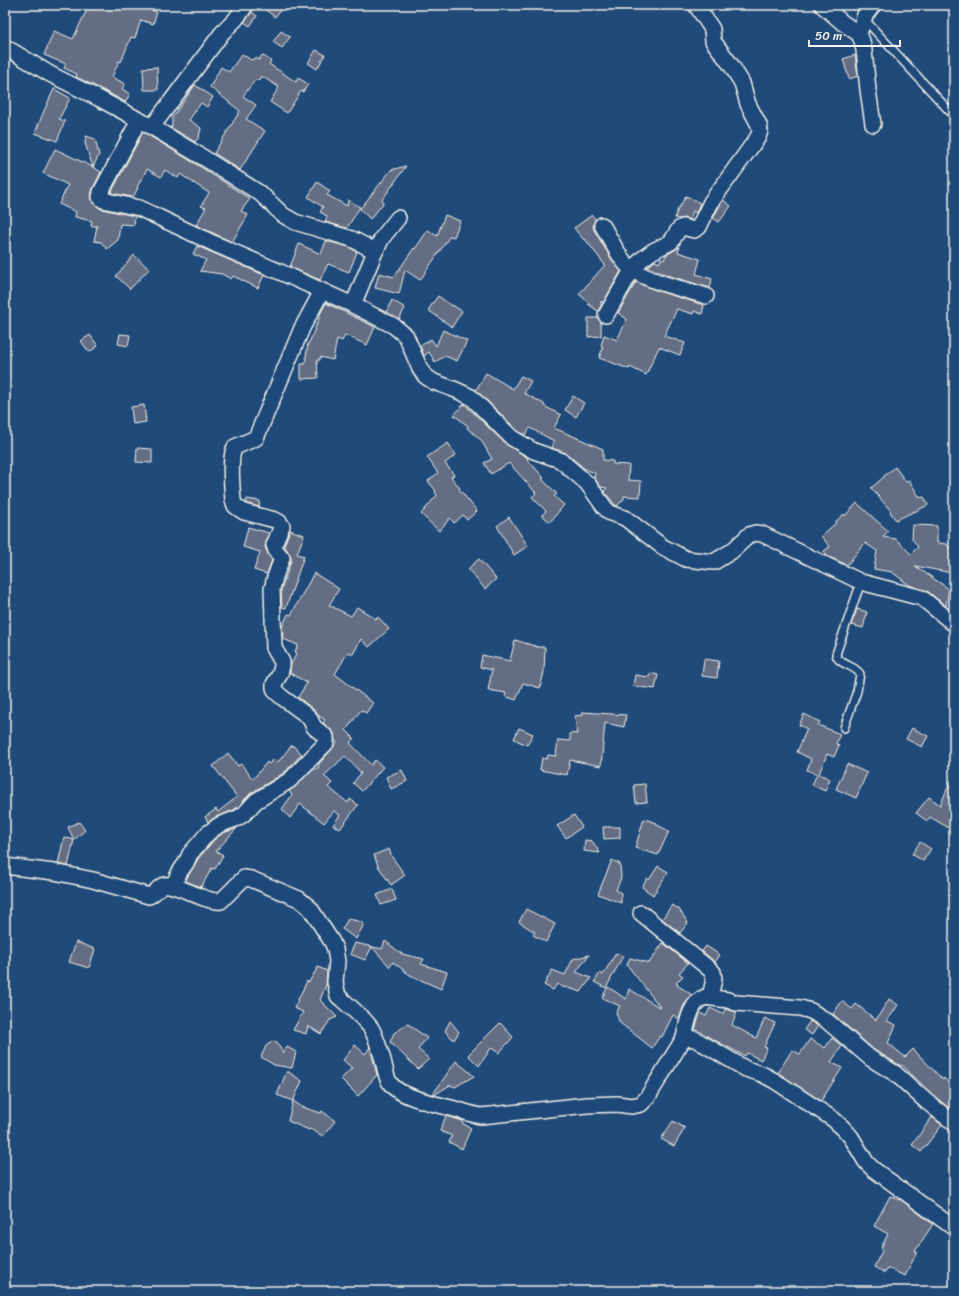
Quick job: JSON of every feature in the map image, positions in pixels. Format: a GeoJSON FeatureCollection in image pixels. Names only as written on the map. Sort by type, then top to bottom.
{"type":"FeatureCollection","features":[{"type":"Feature","properties":{"kind":"street"},"geometry":{"type":"LineString","coordinates":[[152,127],[222,33],[235,20],[246,5]]}},
{"type":"Feature","properties":{"kind":"street"},"geometry":{"type":"LineString","coordinates":[[606,315],[632,270],[642,259],[653,251],[671,242],[679,230],[683,227],[694,230],[699,227],[711,202],[758,137],[760,131],[759,125],[748,104],[742,83],[713,41],[712,29],[696,5]]}},
{"type":"Feature","properties":{"kind":"street"},"geometry":{"type":"LineString","coordinates":[[822,5],[859,34],[864,50],[873,124]]}},
{"type":"Feature","properties":{"kind":"street"},"geometry":{"type":"LineString","coordinates":[[859,34],[868,5]]}},
{"type":"Feature","properties":{"kind":"street"},"geometry":{"type":"LineString","coordinates":[[5,47],[50,74],[152,127],[253,188],[271,202],[283,215],[295,222],[352,239],[375,251]]}},
{"type":"Feature","properties":{"kind":"street"},"geometry":{"type":"LineString","coordinates":[[139,120],[100,192],[100,197],[102,200],[139,208],[215,244],[353,305],[394,326],[406,336],[420,369],[425,376],[434,382],[471,397],[512,438],[534,451],[560,460],[587,483],[610,513],[625,518],[663,547],[686,559],[714,562],[732,551],[749,536],[755,533],[762,534],[862,582],[922,598],[954,624]]}},
{"type":"Feature","properties":{"kind":"street"},"geometry":{"type":"LineString","coordinates":[[353,305],[375,251],[382,238],[398,218]]}},
{"type":"Feature","properties":{"kind":"street"},"geometry":{"type":"LineString","coordinates":[[602,225],[625,263],[632,270],[656,281],[706,296]]}},
{"type":"Feature","properties":{"kind":"street"},"geometry":{"type":"LineString","coordinates":[[173,886],[190,854],[208,833],[219,825],[238,818],[256,801],[290,780],[326,743],[326,737],[314,727],[309,717],[279,695],[274,688],[274,684],[280,674],[282,662],[274,648],[272,589],[282,558],[276,551],[274,545],[282,526],[275,520],[244,512],[235,506],[233,500],[232,459],[233,450],[235,447],[256,438],[302,328],[322,291]]}},
{"type":"Feature","properties":{"kind":"street"},"geometry":{"type":"LineString","coordinates":[[5,866],[54,872],[93,880],[149,896],[154,894],[163,885],[169,885],[218,901],[223,899],[244,878],[251,879],[303,901],[310,908],[335,949],[337,962],[335,982],[338,996],[351,1007],[372,1030],[382,1056],[389,1082],[393,1088],[430,1103],[472,1115],[482,1116],[581,1105],[617,1104],[632,1106],[641,1104],[684,1038],[690,1013],[702,998],[710,997],[736,1003],[800,1008],[811,1011],[827,1021],[870,1058],[896,1074],[927,1102],[954,1123]]}},
{"type":"Feature","properties":{"kind":"street"},"geometry":{"type":"LineString","coordinates":[[641,913],[713,972],[714,979],[710,997]]}},
{"type":"Feature","properties":{"kind":"street"},"geometry":{"type":"LineString","coordinates":[[684,1038],[695,1039],[746,1069],[762,1074],[776,1081],[833,1119],[851,1137],[866,1162],[873,1169],[954,1228]]}},
{"type":"Feature","properties":{"kind":"lane"},"geometry":{"type":"LineString","coordinates":[[878,5],[866,21],[954,116]]}},
{"type":"Feature","properties":{"kind":"lane"},"geometry":{"type":"LineString","coordinates":[[844,728],[857,691],[860,674],[858,670],[839,660],[836,654],[862,582]]}},
{"type":"Feature","properties":{"kind":"building"},"geometry":{"type":"Polygon","coordinates":[[[89,5],[146,5],[145,8],[157,12],[153,24],[141,20],[135,38],[131,37],[121,62],[119,61],[112,77],[125,84],[122,89],[130,94],[125,102],[76,77],[77,74],[64,68],[66,64],[44,55],[54,31],[73,39],[89,5]]]}},
{"type":"Feature","properties":{"kind":"building"},"geometry":{"type":"Polygon","coordinates":[[[259,5],[284,5],[275,17],[259,5]]]}},
{"type":"Feature","properties":{"kind":"building"},"geometry":{"type":"Polygon","coordinates":[[[252,12],[257,16],[250,26],[244,22],[252,12]]]}},
{"type":"Feature","properties":{"kind":"building"},"geometry":{"type":"Polygon","coordinates":[[[281,31],[290,37],[282,48],[273,42],[281,31]]]}},
{"type":"Feature","properties":{"kind":"building"},"geometry":{"type":"Polygon","coordinates":[[[316,50],[325,55],[317,69],[308,63],[316,50]]]}},
{"type":"Feature","properties":{"kind":"building"},"geometry":{"type":"Polygon","coordinates":[[[242,54],[251,60],[256,58],[259,60],[262,55],[271,61],[269,64],[296,82],[298,78],[308,84],[303,92],[301,91],[287,113],[270,102],[279,87],[261,76],[258,81],[256,79],[243,96],[256,105],[246,119],[265,131],[240,170],[214,153],[240,111],[210,87],[221,67],[229,72],[242,54]]]}},
{"type":"Feature","properties":{"kind":"building"},"geometry":{"type":"Polygon","coordinates":[[[855,55],[858,76],[849,79],[843,59],[855,55]]]}},
{"type":"Feature","properties":{"kind":"building"},"geometry":{"type":"Polygon","coordinates":[[[157,67],[158,90],[144,90],[143,68],[157,67]]]}},
{"type":"Feature","properties":{"kind":"building"},"geometry":{"type":"Polygon","coordinates":[[[195,85],[213,97],[207,107],[201,103],[189,120],[201,128],[199,137],[195,142],[170,127],[172,127],[172,118],[195,85]]]}},
{"type":"Feature","properties":{"kind":"building"},"geometry":{"type":"Polygon","coordinates":[[[54,89],[70,98],[59,119],[65,121],[57,141],[35,133],[54,89]]]}},
{"type":"Feature","properties":{"kind":"building"},"geometry":{"type":"Polygon","coordinates":[[[143,132],[250,199],[241,211],[248,215],[232,242],[196,225],[206,208],[201,206],[209,193],[180,174],[178,178],[165,170],[161,177],[147,169],[133,197],[111,193],[143,132]]]}},
{"type":"Feature","properties":{"kind":"building"},"geometry":{"type":"Polygon","coordinates":[[[86,136],[95,139],[99,155],[93,167],[85,143],[86,136]]]}},
{"type":"Feature","properties":{"kind":"building"},"geometry":{"type":"Polygon","coordinates":[[[55,149],[101,172],[91,195],[92,200],[97,206],[101,209],[135,216],[134,225],[120,224],[118,240],[107,249],[101,242],[94,241],[97,226],[91,226],[92,221],[75,217],[76,212],[59,204],[68,185],[43,173],[55,149]]]}},
{"type":"Feature","properties":{"kind":"building"},"geometry":{"type":"Polygon","coordinates":[[[406,166],[382,200],[383,204],[370,219],[360,209],[391,170],[406,166]]]}},
{"type":"Feature","properties":{"kind":"building"},"geometry":{"type":"Polygon","coordinates":[[[317,182],[330,191],[327,195],[347,206],[348,200],[360,207],[347,228],[325,222],[327,216],[320,212],[323,207],[308,197],[317,182]]]}},
{"type":"Feature","properties":{"kind":"building"},"geometry":{"type":"Polygon","coordinates":[[[686,196],[700,203],[696,213],[693,211],[690,220],[685,218],[675,218],[678,208],[686,196]]]}},
{"type":"Feature","properties":{"kind":"building"},"geometry":{"type":"Polygon","coordinates":[[[723,200],[731,206],[719,222],[713,218],[723,200]]]}},
{"type":"Feature","properties":{"kind":"building"},"geometry":{"type":"Polygon","coordinates":[[[445,215],[460,221],[454,237],[450,236],[420,280],[405,270],[399,294],[375,288],[379,273],[394,277],[428,230],[437,236],[445,215]]]}},
{"type":"Feature","properties":{"kind":"building"},"geometry":{"type":"Polygon","coordinates":[[[592,215],[595,219],[593,225],[594,230],[612,260],[621,271],[603,303],[601,301],[601,306],[598,311],[588,304],[589,303],[579,294],[605,265],[585,239],[584,240],[574,228],[592,215]]]}},
{"type":"Feature","properties":{"kind":"building"},"geometry":{"type":"Polygon","coordinates":[[[326,241],[349,247],[357,252],[349,272],[328,264],[320,280],[290,267],[299,244],[321,254],[326,241]]]}},
{"type":"Feature","properties":{"kind":"building"},"geometry":{"type":"Polygon","coordinates":[[[197,246],[264,275],[258,288],[233,276],[231,279],[222,274],[200,271],[206,260],[193,254],[197,246]]]}},
{"type":"Feature","properties":{"kind":"building"},"geometry":{"type":"Polygon","coordinates":[[[679,247],[678,252],[700,259],[696,274],[712,279],[710,288],[667,275],[647,267],[655,261],[659,263],[661,258],[664,260],[666,255],[679,247]]]}},
{"type":"Feature","properties":{"kind":"building"},"geometry":{"type":"Polygon","coordinates":[[[134,255],[149,269],[130,289],[116,276],[134,255]]]}},
{"type":"Feature","properties":{"kind":"building"},"geometry":{"type":"Polygon","coordinates":[[[636,282],[661,292],[704,305],[702,314],[694,311],[693,314],[677,309],[664,336],[685,343],[680,355],[659,347],[646,375],[630,367],[629,369],[599,358],[603,347],[601,346],[604,335],[617,340],[627,319],[618,313],[636,282]]]}},
{"type":"Feature","properties":{"kind":"building"},"geometry":{"type":"Polygon","coordinates":[[[438,296],[462,311],[452,327],[428,310],[438,296]]]}},
{"type":"Feature","properties":{"kind":"building"},"geometry":{"type":"Polygon","coordinates":[[[392,300],[405,308],[399,319],[386,312],[392,300]]]}},
{"type":"Feature","properties":{"kind":"building"},"geometry":{"type":"Polygon","coordinates":[[[326,303],[375,327],[367,345],[345,335],[342,341],[337,339],[333,360],[320,357],[320,360],[317,360],[318,378],[301,379],[301,364],[305,364],[308,343],[326,303]]]}},
{"type":"Feature","properties":{"kind":"building"},"geometry":{"type":"Polygon","coordinates":[[[588,318],[598,318],[601,323],[601,336],[588,337],[588,318]]]}},
{"type":"Feature","properties":{"kind":"building"},"geometry":{"type":"Polygon","coordinates":[[[443,330],[467,341],[457,361],[445,356],[435,362],[429,352],[424,356],[420,346],[431,339],[436,346],[443,330]]]}},
{"type":"Feature","properties":{"kind":"building"},"geometry":{"type":"Polygon","coordinates":[[[120,334],[130,335],[128,346],[118,344],[120,334]]]}},
{"type":"Feature","properties":{"kind":"building"},"geometry":{"type":"Polygon","coordinates":[[[90,335],[98,346],[89,352],[81,341],[90,335]]]}},
{"type":"Feature","properties":{"kind":"building"},"geometry":{"type":"Polygon","coordinates":[[[486,373],[513,389],[521,376],[531,381],[524,393],[561,415],[554,428],[603,449],[603,460],[613,461],[613,464],[629,465],[628,480],[641,481],[640,497],[624,496],[624,499],[617,506],[615,505],[604,491],[607,488],[601,487],[594,478],[595,473],[585,469],[566,453],[552,448],[554,441],[530,428],[525,435],[518,431],[476,390],[486,373]]]}},
{"type":"Feature","properties":{"kind":"building"},"geometry":{"type":"Polygon","coordinates":[[[573,396],[584,403],[576,417],[565,410],[573,396]]]}},
{"type":"Feature","properties":{"kind":"building"},"geometry":{"type":"Polygon","coordinates":[[[464,404],[506,444],[528,458],[527,459],[544,478],[542,479],[557,494],[554,496],[564,505],[550,522],[542,515],[546,511],[532,497],[536,493],[509,463],[491,474],[484,463],[492,459],[481,440],[467,428],[468,426],[454,415],[464,404]]]}},
{"type":"Feature","properties":{"kind":"building"},"geometry":{"type":"Polygon","coordinates":[[[144,405],[146,422],[133,424],[131,407],[144,405]]]}},
{"type":"Feature","properties":{"kind":"building"},"geometry":{"type":"Polygon","coordinates":[[[448,443],[456,455],[445,463],[454,475],[451,477],[460,488],[459,489],[477,511],[467,520],[463,515],[454,523],[450,518],[439,531],[421,514],[437,495],[435,492],[436,491],[428,481],[438,473],[427,457],[448,443]]]}},
{"type":"Feature","properties":{"kind":"building"},"geometry":{"type":"Polygon","coordinates":[[[137,448],[152,449],[152,463],[136,462],[137,448]]]}},
{"type":"Feature","properties":{"kind":"building"},"geometry":{"type":"Polygon","coordinates":[[[895,467],[906,482],[909,480],[920,498],[924,497],[928,505],[896,520],[890,512],[891,511],[871,488],[895,467]]]}},
{"type":"Feature","properties":{"kind":"building"},"geometry":{"type":"Polygon","coordinates":[[[247,499],[260,501],[259,507],[246,503],[247,499]]]}},
{"type":"Feature","properties":{"kind":"building"},"geometry":{"type":"Polygon","coordinates":[[[857,503],[888,531],[883,537],[896,539],[911,554],[918,547],[912,539],[913,525],[937,526],[937,543],[947,544],[949,548],[954,549],[952,573],[915,566],[949,589],[946,606],[927,591],[909,585],[892,572],[874,569],[877,551],[865,543],[847,565],[827,556],[824,551],[830,547],[821,536],[844,514],[845,516],[857,503]]]}},
{"type":"Feature","properties":{"kind":"building"},"geometry":{"type":"Polygon","coordinates":[[[509,517],[528,546],[514,555],[497,526],[509,517]]]}},
{"type":"Feature","properties":{"kind":"building"},"geometry":{"type":"Polygon","coordinates":[[[248,527],[269,533],[265,547],[272,560],[267,574],[254,570],[260,552],[243,547],[248,527]]]}},
{"type":"Feature","properties":{"kind":"building"},"geometry":{"type":"Polygon","coordinates":[[[290,530],[304,535],[297,554],[304,556],[286,608],[282,607],[281,590],[291,561],[291,556],[284,545],[290,530]]]}},
{"type":"Feature","properties":{"kind":"building"},"geometry":{"type":"Polygon","coordinates":[[[479,559],[496,579],[485,589],[468,569],[479,559]]]}},
{"type":"Feature","properties":{"kind":"building"},"geometry":{"type":"Polygon","coordinates":[[[314,573],[339,589],[329,605],[351,616],[357,607],[376,619],[378,617],[389,629],[369,647],[361,639],[353,654],[348,652],[335,674],[373,703],[366,713],[361,710],[346,730],[354,738],[350,743],[371,765],[375,760],[383,767],[362,791],[353,783],[361,773],[345,756],[324,776],[332,783],[328,787],[348,803],[350,799],[358,805],[340,829],[333,825],[340,815],[334,811],[324,823],[300,804],[290,818],[282,809],[292,795],[289,791],[311,771],[319,767],[318,765],[337,742],[335,741],[334,733],[323,723],[325,720],[298,697],[307,683],[290,673],[291,664],[297,653],[295,652],[298,645],[283,639],[282,627],[288,614],[291,615],[314,573]]]}},
{"type":"Feature","properties":{"kind":"building"},"geometry":{"type":"Polygon","coordinates":[[[857,609],[867,612],[863,628],[851,625],[857,609]]]}},
{"type":"Feature","properties":{"kind":"building"},"geometry":{"type":"Polygon","coordinates":[[[515,640],[538,647],[545,647],[544,672],[540,688],[523,683],[516,700],[505,696],[506,693],[488,690],[492,670],[480,667],[482,655],[510,661],[515,640]]]}},
{"type":"Feature","properties":{"kind":"building"},"geometry":{"type":"Polygon","coordinates":[[[704,659],[719,661],[717,678],[702,676],[704,659]]]}},
{"type":"Feature","properties":{"kind":"building"},"geometry":{"type":"Polygon","coordinates":[[[650,673],[658,675],[655,689],[633,686],[635,675],[649,677],[650,673]]]}},
{"type":"Feature","properties":{"kind":"building"},"geometry":{"type":"Polygon","coordinates":[[[583,712],[626,715],[624,727],[605,723],[601,766],[570,760],[567,775],[540,770],[542,758],[547,759],[548,755],[556,756],[558,740],[570,741],[570,733],[577,734],[575,716],[583,715],[583,712]]]}},
{"type":"Feature","properties":{"kind":"building"},"geometry":{"type":"Polygon","coordinates":[[[804,714],[820,722],[818,725],[840,734],[836,744],[839,745],[834,757],[827,754],[819,774],[830,779],[825,791],[812,785],[817,774],[807,770],[811,759],[797,752],[807,729],[799,725],[804,714]]]}},
{"type":"Feature","properties":{"kind":"building"},"geometry":{"type":"Polygon","coordinates":[[[519,728],[533,734],[527,745],[514,739],[519,728]]]}},
{"type":"Feature","properties":{"kind":"building"},"geometry":{"type":"Polygon","coordinates":[[[912,728],[928,736],[922,747],[906,739],[912,728]]]}},
{"type":"Feature","properties":{"kind":"building"},"geometry":{"type":"Polygon","coordinates":[[[292,745],[302,754],[284,773],[251,793],[234,810],[208,822],[205,817],[216,809],[218,812],[237,797],[213,766],[228,753],[238,766],[241,764],[253,779],[267,762],[269,764],[274,759],[278,762],[292,745]]]}},
{"type":"Feature","properties":{"kind":"building"},"geometry":{"type":"Polygon","coordinates":[[[847,764],[867,773],[856,798],[836,789],[847,764]]]}},
{"type":"Feature","properties":{"kind":"building"},"geometry":{"type":"Polygon","coordinates":[[[402,770],[407,781],[391,789],[386,777],[402,770]]]}},
{"type":"Feature","properties":{"kind":"building"},"geometry":{"type":"Polygon","coordinates":[[[954,774],[954,819],[949,828],[930,817],[927,821],[916,813],[929,797],[940,805],[954,774]]]}},
{"type":"Feature","properties":{"kind":"building"},"geometry":{"type":"Polygon","coordinates":[[[645,784],[647,802],[636,803],[634,785],[645,784]]]}},
{"type":"Feature","properties":{"kind":"building"},"geometry":{"type":"Polygon","coordinates":[[[574,815],[582,827],[566,838],[557,826],[574,815]]]}},
{"type":"Feature","properties":{"kind":"building"},"geometry":{"type":"Polygon","coordinates":[[[644,819],[657,823],[657,825],[669,831],[658,855],[635,848],[644,819]]]}},
{"type":"Feature","properties":{"kind":"building"},"geometry":{"type":"Polygon","coordinates":[[[79,822],[85,830],[74,840],[68,827],[79,822]]]}},
{"type":"Feature","properties":{"kind":"building"},"geometry":{"type":"Polygon","coordinates":[[[603,827],[620,827],[620,838],[604,839],[603,827]]]}},
{"type":"Feature","properties":{"kind":"building"},"geometry":{"type":"Polygon","coordinates":[[[237,828],[216,851],[223,855],[215,869],[212,868],[201,887],[185,881],[198,859],[214,840],[223,833],[237,828]]]}},
{"type":"Feature","properties":{"kind":"building"},"geometry":{"type":"Polygon","coordinates":[[[64,837],[74,840],[68,866],[58,864],[64,837]]]}},
{"type":"Feature","properties":{"kind":"building"},"geometry":{"type":"Polygon","coordinates":[[[585,840],[592,841],[600,853],[584,851],[585,840]]]}},
{"type":"Feature","properties":{"kind":"building"},"geometry":{"type":"Polygon","coordinates":[[[920,842],[931,849],[923,861],[912,854],[920,842]]]}},
{"type":"Feature","properties":{"kind":"building"},"geometry":{"type":"Polygon","coordinates":[[[389,849],[392,857],[405,875],[391,885],[378,866],[374,855],[389,849]]]}},
{"type":"Feature","properties":{"kind":"building"},"geometry":{"type":"Polygon","coordinates":[[[612,860],[620,864],[621,878],[616,890],[621,893],[621,903],[598,894],[612,860]]]}},
{"type":"Feature","properties":{"kind":"building"},"geometry":{"type":"Polygon","coordinates":[[[658,866],[668,872],[653,895],[642,887],[647,878],[649,880],[658,866]]]}},
{"type":"Feature","properties":{"kind":"building"},"geometry":{"type":"Polygon","coordinates":[[[392,889],[396,900],[381,905],[377,895],[392,889]]]}},
{"type":"Feature","properties":{"kind":"building"},"geometry":{"type":"Polygon","coordinates":[[[672,905],[679,909],[688,923],[680,933],[662,919],[672,905]]]}},
{"type":"Feature","properties":{"kind":"building"},"geometry":{"type":"Polygon","coordinates":[[[526,909],[555,924],[546,942],[533,935],[535,932],[519,922],[526,909]]]}},
{"type":"Feature","properties":{"kind":"building"},"geometry":{"type":"Polygon","coordinates":[[[348,919],[364,924],[356,939],[342,929],[348,919]]]}},
{"type":"Feature","properties":{"kind":"building"},"geometry":{"type":"Polygon","coordinates":[[[385,941],[402,954],[424,959],[421,964],[447,972],[441,989],[410,975],[393,962],[390,967],[372,947],[365,960],[350,954],[355,943],[382,949],[385,941]]]}},
{"type":"Feature","properties":{"kind":"building"},"geometry":{"type":"Polygon","coordinates":[[[76,942],[95,949],[89,968],[69,962],[76,942]]]}},
{"type":"Feature","properties":{"kind":"building"},"geometry":{"type":"Polygon","coordinates":[[[663,943],[688,963],[679,973],[683,976],[676,983],[692,995],[684,1005],[679,1019],[673,1015],[662,1037],[660,1036],[652,1048],[620,1023],[616,1013],[620,1006],[602,998],[608,987],[626,999],[629,989],[661,1008],[627,965],[630,958],[649,963],[663,943]]]}},
{"type":"Feature","properties":{"kind":"building"},"geometry":{"type":"Polygon","coordinates":[[[706,946],[720,955],[715,962],[702,951],[706,946]]]}},
{"type":"Feature","properties":{"kind":"building"},"geometry":{"type":"Polygon","coordinates":[[[616,953],[623,956],[606,988],[594,982],[600,973],[603,975],[616,953]]]}},
{"type":"Feature","properties":{"kind":"building"},"geometry":{"type":"Polygon","coordinates":[[[589,955],[576,972],[591,978],[581,992],[565,988],[557,984],[553,990],[544,985],[552,970],[565,975],[573,959],[589,955]]]}},
{"type":"Feature","properties":{"kind":"building"},"geometry":{"type":"Polygon","coordinates":[[[318,967],[327,971],[326,985],[320,1000],[337,1017],[330,1020],[321,1034],[308,1026],[306,1034],[293,1030],[303,1012],[294,1008],[307,981],[309,982],[318,967]]]}},
{"type":"Feature","properties":{"kind":"building"},"geometry":{"type":"Polygon","coordinates":[[[889,999],[898,1005],[887,1021],[896,1025],[888,1043],[905,1057],[913,1049],[943,1080],[944,1078],[954,1088],[954,1112],[933,1095],[902,1065],[901,1066],[874,1050],[833,1014],[842,1001],[852,1009],[856,1004],[876,1020],[889,999]]]}},
{"type":"Feature","properties":{"kind":"building"},"geometry":{"type":"Polygon","coordinates":[[[710,1008],[723,1014],[725,1009],[737,1012],[732,1025],[756,1038],[765,1018],[775,1023],[764,1047],[767,1048],[761,1060],[747,1053],[745,1056],[695,1030],[700,1013],[706,1016],[710,1008]]]}},
{"type":"Feature","properties":{"kind":"building"},"geometry":{"type":"Polygon","coordinates":[[[450,1021],[459,1032],[454,1040],[445,1031],[450,1021]]]}},
{"type":"Feature","properties":{"kind":"building"},"geometry":{"type":"Polygon","coordinates":[[[810,1021],[818,1026],[812,1035],[804,1030],[810,1021]]]}},
{"type":"Feature","properties":{"kind":"building"},"geometry":{"type":"Polygon","coordinates":[[[500,1023],[513,1037],[499,1053],[491,1048],[479,1066],[468,1055],[500,1023]]]}},
{"type":"Feature","properties":{"kind":"building"},"geometry":{"type":"Polygon","coordinates":[[[408,1024],[427,1038],[418,1049],[429,1059],[418,1069],[390,1042],[394,1033],[408,1024]]]}},
{"type":"Feature","properties":{"kind":"building"},"geometry":{"type":"Polygon","coordinates":[[[832,1038],[842,1046],[831,1062],[842,1068],[821,1101],[778,1073],[792,1050],[800,1054],[810,1039],[825,1048],[832,1038]]]}},
{"type":"Feature","properties":{"kind":"building"},"geometry":{"type":"Polygon","coordinates":[[[273,1041],[277,1043],[283,1053],[287,1047],[296,1052],[292,1068],[274,1065],[261,1057],[266,1046],[273,1041]]]}},
{"type":"Feature","properties":{"kind":"building"},"geometry":{"type":"Polygon","coordinates":[[[355,1045],[365,1054],[370,1047],[377,1075],[358,1096],[341,1079],[352,1068],[343,1060],[355,1045]]]}},
{"type":"Feature","properties":{"kind":"building"},"geometry":{"type":"Polygon","coordinates":[[[456,1061],[474,1076],[455,1087],[450,1085],[434,1095],[433,1094],[456,1061]]]}},
{"type":"Feature","properties":{"kind":"building"},"geometry":{"type":"Polygon","coordinates":[[[287,1071],[302,1081],[293,1101],[277,1095],[287,1071]]]}},
{"type":"Feature","properties":{"kind":"building"},"geometry":{"type":"Polygon","coordinates":[[[293,1101],[302,1107],[321,1113],[322,1111],[335,1121],[323,1136],[310,1129],[309,1130],[288,1121],[293,1101]]]}},
{"type":"Feature","properties":{"kind":"building"},"geometry":{"type":"Polygon","coordinates":[[[446,1116],[463,1121],[462,1123],[471,1128],[462,1149],[449,1142],[452,1136],[440,1131],[446,1116]]]}},
{"type":"Feature","properties":{"kind":"building"},"geometry":{"type":"Polygon","coordinates":[[[932,1117],[942,1125],[921,1152],[912,1145],[932,1117]]]}},
{"type":"Feature","properties":{"kind":"building"},"geometry":{"type":"Polygon","coordinates":[[[673,1121],[685,1128],[674,1146],[661,1139],[673,1121]]]}},
{"type":"Feature","properties":{"kind":"building"},"geometry":{"type":"Polygon","coordinates":[[[890,1196],[899,1200],[900,1199],[933,1224],[915,1251],[917,1252],[905,1276],[887,1268],[885,1273],[874,1267],[883,1249],[881,1248],[888,1234],[874,1226],[890,1196]]]}}]}
